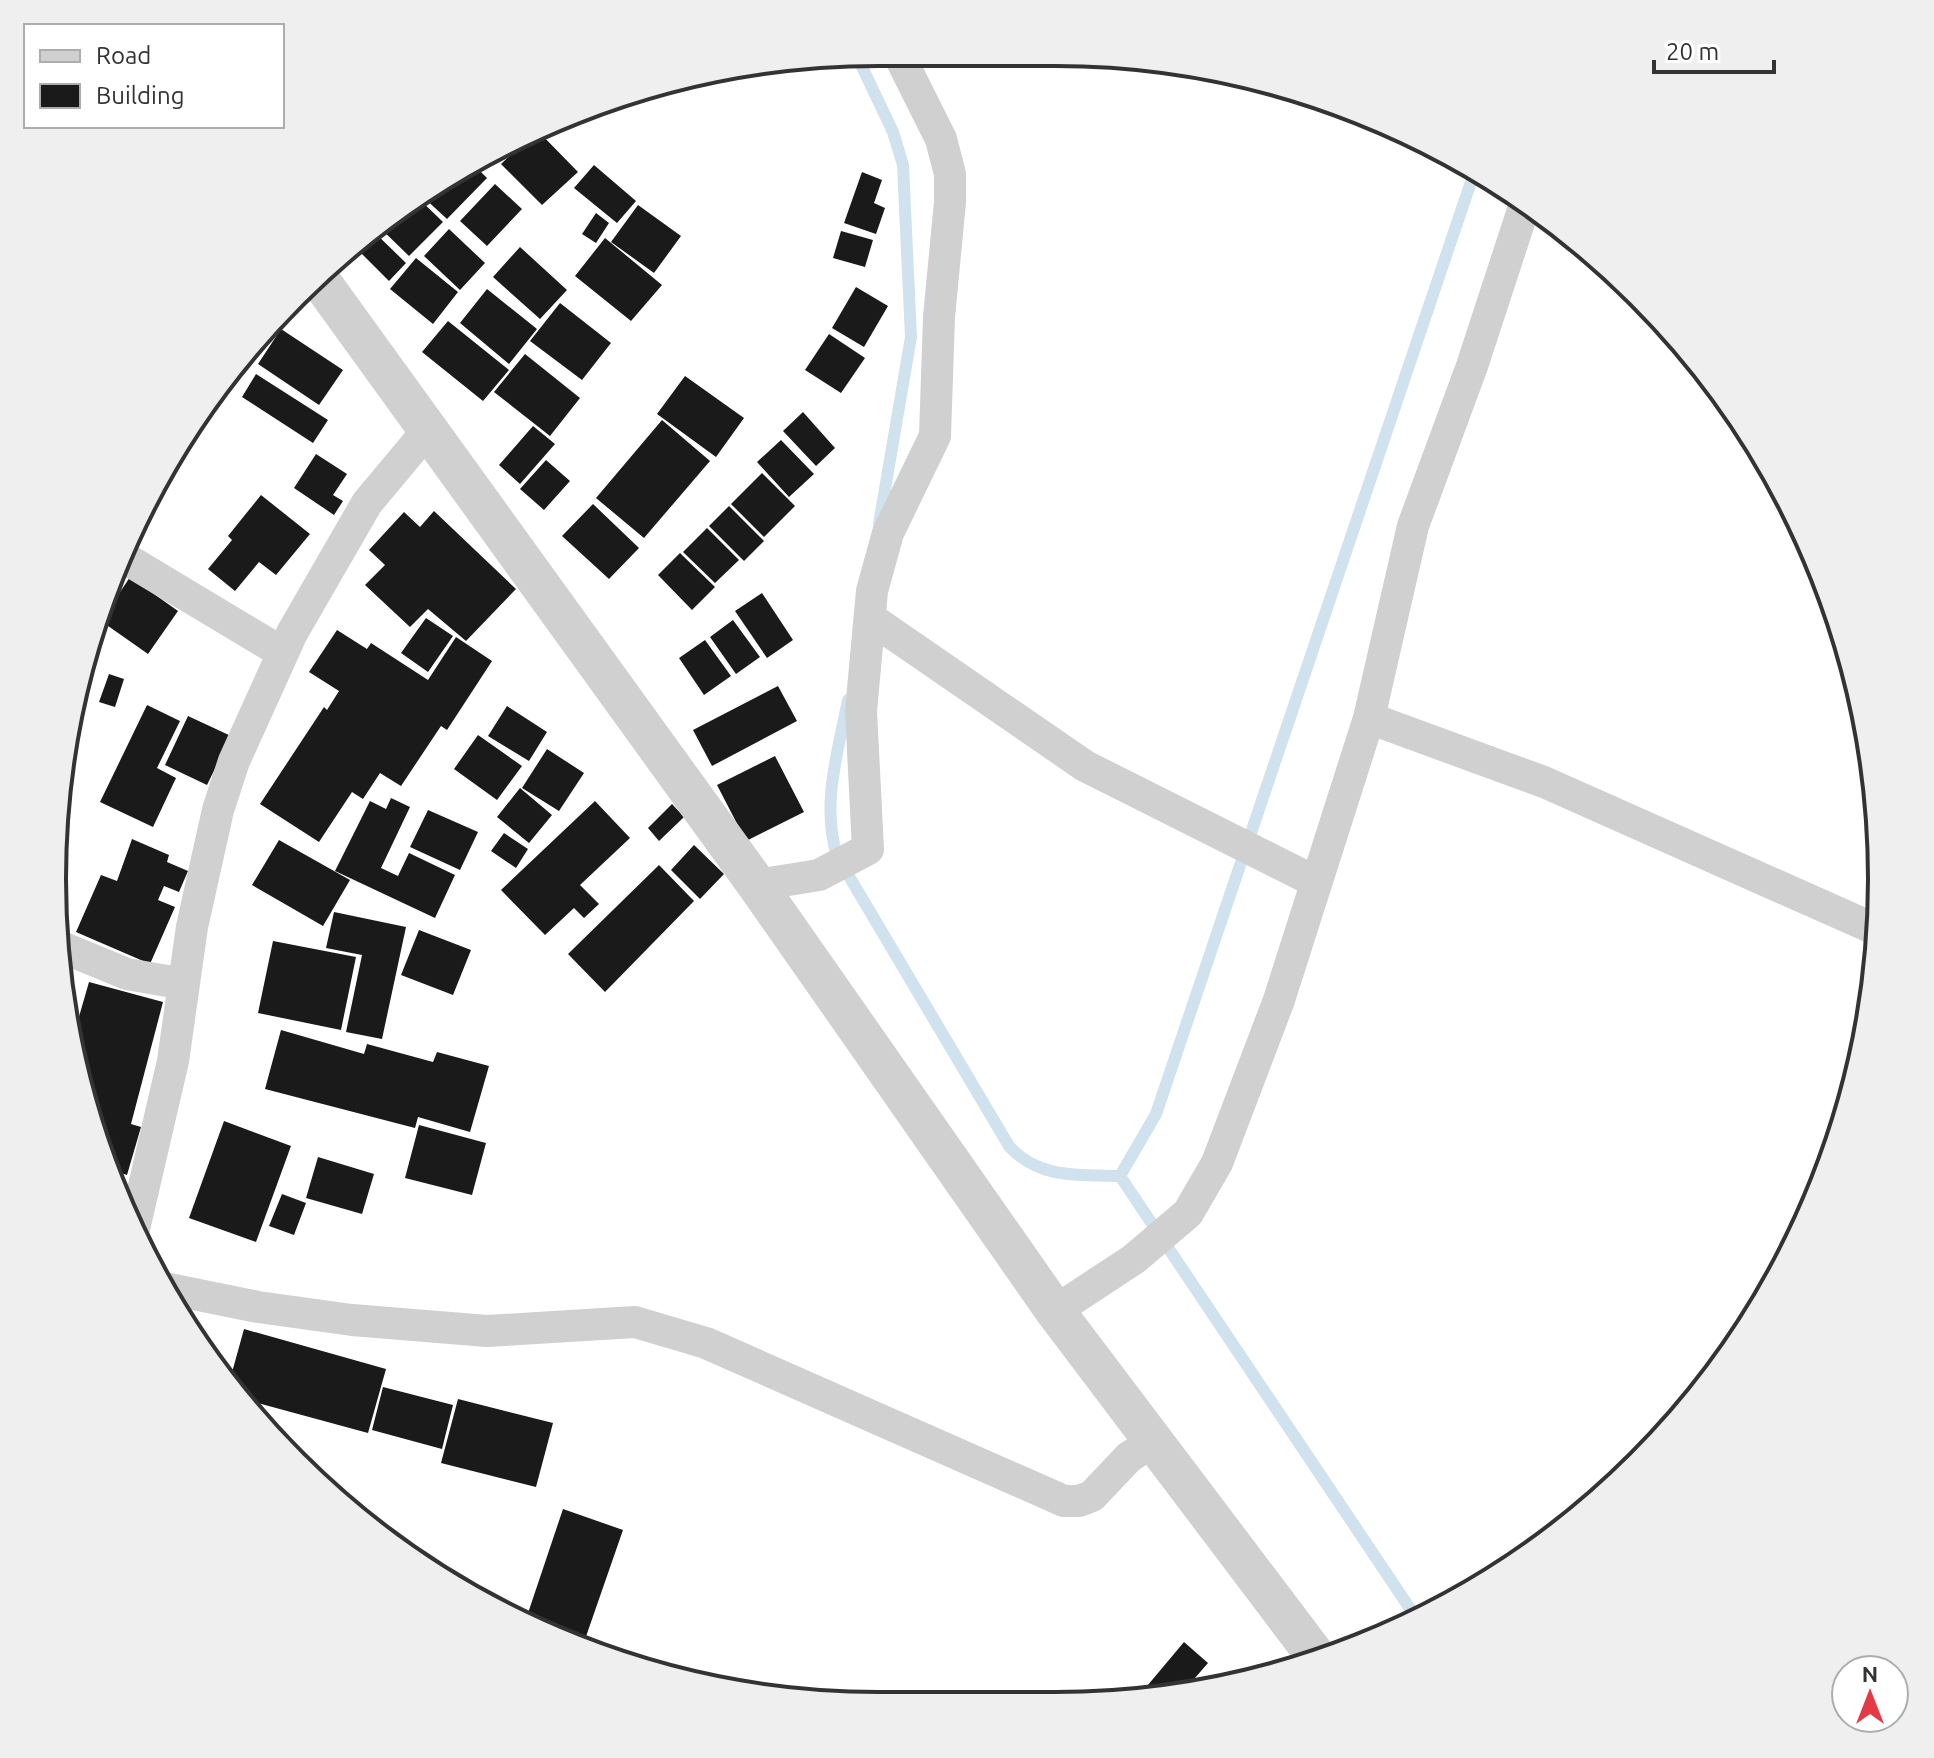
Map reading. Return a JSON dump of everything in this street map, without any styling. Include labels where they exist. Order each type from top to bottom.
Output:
[{"type":"street","points":[[757,885],[819,875],[868,849],[861,711],[872,591],[883,547],[935,436],[939,317],[949,231],[950,174],[941,139],[904,66]]},
{"type":"street","points":[[1055,1311],[1134,1259],[1188,1213],[1217,1163],[1279,1000],[1304,876],[1369,718],[1413,526],[1522,214]]},
{"type":"street","points":[[324,286],[757,885],[984,1204],[1055,1311],[1311,1650]]},
{"type":"street","points":[[138,1212],[173,1061],[192,927],[218,810],[234,761],[283,653],[367,503],[428,430]]},
{"type":"street","points":[[131,562],[283,653]]},
{"type":"street","points":[[870,618],[1085,766],[1304,876]]},
{"type":"street","points":[[1369,718],[1544,782],[1866,925]]},
{"type":"street","points":[[70,950],[127,974],[184,984]]},
{"type":"street","points":[[178,1291],[258,1307],[352,1320],[487,1331],[635,1322],[706,1343],[1064,1501],[1079,1501],[1092,1496],[1129,1457],[1154,1441]]},
{"type":"building","points":[[545,138],[578,172],[542,205],[501,164],[512,154]]},
{"type":"building","points":[[594,165],[636,201],[617,223],[574,188]]},
{"type":"building","points":[[480,171],[487,178],[447,219],[429,202]]},
{"type":"building","points":[[862,172],[882,180],[874,203],[885,208],[876,234],[844,223]]},
{"type":"building","points":[[495,184],[522,209],[487,246],[460,221]]},
{"type":"building","points":[[425,205],[443,222],[409,256],[385,233]]},
{"type":"building","points":[[638,205],[681,236],[654,273],[611,242]]},
{"type":"building","points":[[596,213],[609,223],[596,243],[582,234]]},
{"type":"building","points":[[449,229],[485,263],[460,290],[424,256]]},
{"type":"building","points":[[841,231],[873,240],[865,267],[833,258]]},
{"type":"building","points":[[380,238],[406,263],[389,281],[361,253]]},
{"type":"building","points":[[605,238],[662,285],[631,321],[575,276]]},
{"type":"building","points":[[520,247],[567,290],[540,319],[493,277]]},
{"type":"building","points":[[416,258],[458,292],[433,324],[390,289]]},
{"type":"building","points":[[856,287],[888,306],[864,347],[832,328]]},
{"type":"building","points":[[487,289],[537,329],[509,364],[460,323]]},
{"type":"building","points":[[560,303],[611,343],[582,380],[530,341]]},
{"type":"building","points":[[448,321],[509,370],[483,401],[422,352]]},
{"type":"building","points":[[281,329],[343,370],[319,405],[258,364]]},
{"type":"building","points":[[829,334],[865,358],[841,393],[805,370]]},
{"type":"building","points":[[525,354],[580,398],[550,436],[494,392]]},
{"type":"building","points":[[256,374],[328,420],[313,443],[242,397]]},
{"type":"building","points":[[685,376],[744,418],[716,457],[657,414]]},
{"type":"building","points":[[803,412],[835,448],[816,466],[783,431]]},
{"type":"building","points":[[662,420],[710,461],[644,538],[596,498]]},
{"type":"building","points":[[533,426],[555,444],[520,484],[499,465]]},
{"type":"building","points":[[781,440],[814,474],[789,497],[757,462]]},
{"type":"building","points":[[316,454],[347,474],[333,495],[343,501],[334,515],[294,488]]},
{"type":"building","points":[[546,460],[570,481],[544,510],[520,489]]},
{"type":"building","points":[[762,473],[795,506],[764,537],[731,504]]},
{"type":"building","points":[[261,495],[310,534],[276,575],[259,562],[235,591],[208,569],[232,540],[228,536]]},
{"type":"building","points":[[593,504],[639,548],[609,579],[562,536]]},
{"type":"building","points":[[729,506],[764,541],[744,561],[709,526]]},
{"type":"building","points":[[434,511],[516,589],[466,641],[428,609],[410,627],[365,585],[385,565],[369,550],[404,512],[420,527]]},
{"type":"building","points":[[707,528],[739,560],[715,583],[683,552]]},
{"type":"building","points":[[680,553],[715,587],[692,610],[658,575]]},
{"type":"building","points":[[130,577],[178,611],[148,654],[107,625],[117,596]]},
{"type":"building","points":[[762,593],[793,640],[767,658],[735,611]]},
{"type":"building","points":[[426,618],[453,636],[428,672],[401,653]]},
{"type":"building","points":[[733,620],[760,657],[736,674],[710,637]]},
{"type":"building","points":[[337,630],[367,649],[371,643],[428,680],[456,637],[492,661],[447,730],[441,726],[401,786],[380,773],[363,799],[352,792],[319,842],[260,804],[324,707],[327,710],[339,691],[309,672]]},
{"type":"building","points":[[705,640],[731,676],[704,695],[679,658]]},
{"type":"building","points":[[109,674],[124,679],[115,707],[99,702]]},
{"type":"building","points":[[778,686],[797,721],[712,766],[693,730]]},
{"type":"building","points":[[147,705],[180,721],[157,768],[176,778],[153,827],[100,802]]},
{"type":"building","points":[[507,706],[547,732],[529,761],[488,736]]},
{"type":"building","points":[[188,716],[231,736],[207,785],[165,765]]},
{"type":"building","points":[[478,735],[522,766],[497,800],[454,769]]},
{"type":"building","points":[[547,749],[584,773],[559,811],[522,788]]},
{"type":"building","points":[[775,756],[804,812],[746,841],[717,785]]},
{"type":"building","points":[[520,788],[552,815],[529,843],[497,817]]},
{"type":"building","points":[[391,798],[410,807],[381,868],[398,876],[409,853],[455,875],[435,918],[335,871],[370,801],[386,809]]},
{"type":"building","points":[[595,801],[630,838],[580,885],[599,904],[584,918],[574,908],[545,935],[501,890]]},
{"type":"building","points":[[672,804],[684,817],[659,841],[648,828]]},
{"type":"building","points":[[428,810],[478,832],[460,870],[410,847]]},
{"type":"building","points":[[504,833],[528,849],[516,868],[491,851]]},
{"type":"building","points":[[132,839],[169,855],[167,862],[188,871],[179,892],[164,886],[158,900],[175,907],[150,964],[76,932],[101,875],[117,881]]},
{"type":"building","points":[[279,840],[350,880],[323,926],[252,885]]},
{"type":"building","points":[[694,845],[724,874],[700,899],[671,870]]},
{"type":"building","points":[[659,865],[694,901],[605,992],[568,954]]},
{"type":"building","points":[[334,912],[406,927],[382,1039],[346,1032],[362,955],[326,948]]},
{"type":"building","points":[[419,930],[471,950],[453,995],[401,975]]},
{"type":"building","points":[[273,941],[356,957],[341,1030],[258,1013]]},
{"type":"building","points":[[89,982],[163,1002],[131,1124],[141,1127],[127,1175],[122,1173],[109,1140],[79,1018]]},
{"type":"building","points":[[281,1030],[364,1054],[367,1044],[433,1062],[437,1052],[489,1066],[470,1132],[418,1117],[415,1128],[265,1089]]},
{"type":"building","points":[[224,1121],[291,1146],[256,1242],[189,1218]]},
{"type":"building","points":[[419,1125],[486,1143],[472,1195],[405,1178]]},
{"type":"building","points":[[318,1157],[374,1174],[362,1214],[306,1198]]},
{"type":"building","points":[[282,1194],[306,1203],[294,1235],[269,1226]]},
{"type":"building","points":[[244,1329],[386,1369],[368,1433],[258,1403],[232,1372]]},
{"type":"building","points":[[383,1387],[453,1405],[442,1449],[372,1430]]},
{"type":"building","points":[[458,1399],[553,1423],[536,1487],[441,1463]]},
{"type":"building","points":[[563,1509],[623,1530],[586,1637],[528,1612]]},
{"type":"building","points":[[1184,1642],[1208,1663],[1194,1679],[1147,1686]]},
{"type":"waterway","points":[[862,67],[893,132],[903,165],[911,337],[879,524]]},
{"type":"waterway","points":[[1120,1176],[1156,1114],[1471,181]]},
{"type":"waterway","points":[[848,700],[831,798],[832,836],[837,856],[1009,1146],[1020,1157],[1046,1170],[1075,1175],[1120,1176]]},
{"type":"waterway","points":[[1120,1176],[1411,1610]]}]
